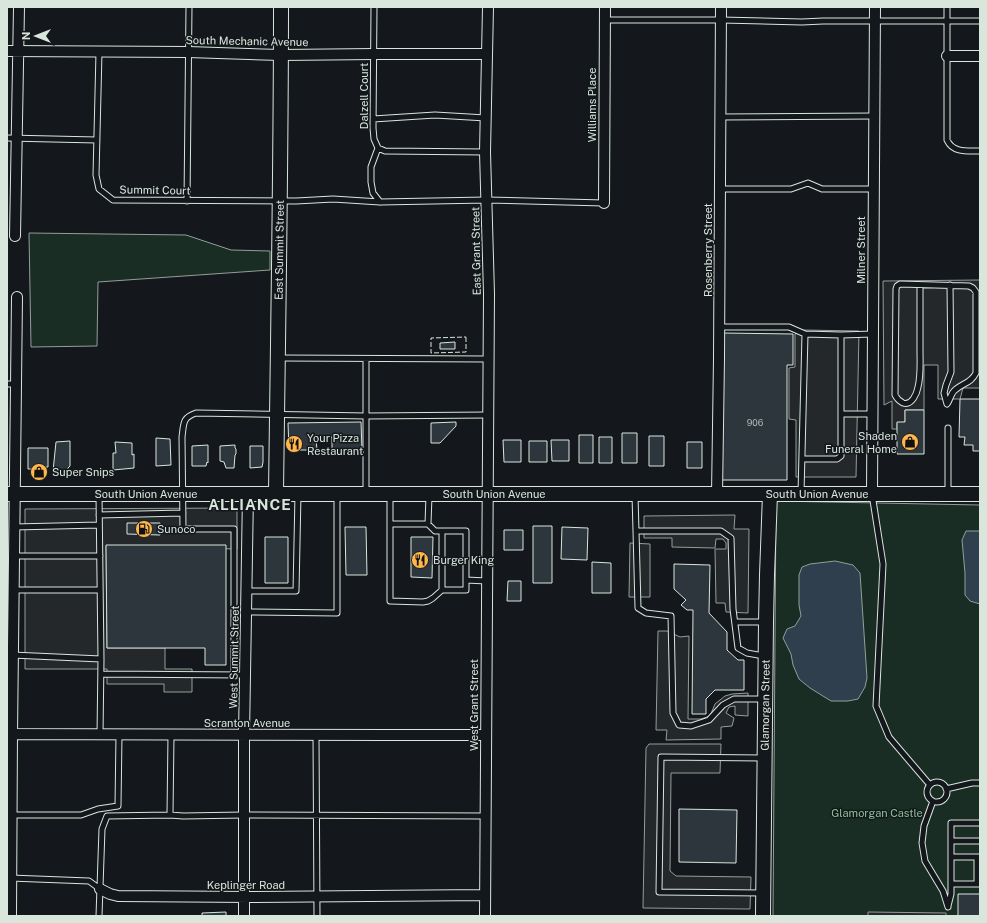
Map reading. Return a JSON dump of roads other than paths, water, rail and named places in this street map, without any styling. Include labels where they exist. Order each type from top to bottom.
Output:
[{"type":"main road","name":"East Summit Street","points":[[276,494],[281,7]]},
{"type":"main road","name":"South Union Avenue","points":[[11,494],[980,494]]},
{"type":"main road","name":"Glamorgan Street","points":[[763,916],[766,575],[770,494]]},
{"type":"street","points":[[15,236],[12,138],[18,51],[19,7]]},
{"type":"street","name":"East Grant Street","points":[[488,7],[485,152],[489,294],[488,494]]},
{"type":"street","name":"Williams Place","points":[[604,203],[605,7]]},
{"type":"street","name":"Rosenberry Street","points":[[717,494],[721,7]]},
{"type":"street","name":"Milner Street","points":[[872,493],[874,7]]},
{"type":"street","name":"South Mechanic Avenue","points":[[7,51],[188,52],[281,55],[486,54]]},
{"type":"street","points":[[947,56],[980,56]]},
{"type":"street","points":[[10,916],[9,878],[11,815],[9,734],[12,655],[11,591],[14,556],[14,527],[11,494],[13,441],[11,384],[17,297]]},
{"type":"street","name":"West Summit Street","points":[[244,916],[244,735],[248,493]]},
{"type":"street","name":"West Grant Street","points":[[485,916],[488,494]]},
{"type":"street","name":"Scranton Avenue","points":[[9,734],[486,734]]},
{"type":"street","name":"Keplinger Road","points":[[100,889],[118,896],[244,897],[485,895]]},
{"type":"lane","points":[[187,201],[189,7]]},
{"type":"lane","name":"Dalzell Court","points":[[374,7],[374,139],[378,148]]},
{"type":"lane","points":[[947,7],[947,140],[955,149],[980,151]]},
{"type":"lane","points":[[605,20],[980,22]]},
{"type":"lane","name":"Summit Court","points":[[99,52],[96,175],[99,189],[112,200],[296,201],[333,199],[380,202],[486,200],[604,203]]},
{"type":"lane","points":[[374,119],[435,115],[486,118]]},
{"type":"lane","points":[[720,117],[874,116]]},
{"type":"lane","points":[[12,138],[97,140]]},
{"type":"lane","points":[[380,202],[373,193],[371,182],[371,168],[378,148],[385,151],[485,152]]},
{"type":"lane","points":[[720,189],[791,189],[808,183],[822,189],[873,189]]},
{"type":"lane","points":[[920,285],[919,386],[914,397],[907,404],[902,402],[895,395],[897,286],[900,284],[969,286],[976,292],[976,373],[973,378],[954,391],[948,404]]},
{"type":"lane","points":[[948,412],[948,404],[944,393],[951,372],[950,286]]},
{"type":"lane","points":[[719,327],[789,327],[805,334],[873,334]]},
{"type":"lane","points":[[801,494],[805,334]]},
{"type":"lane","points":[[802,459],[837,459],[841,456],[841,335]]},
{"type":"lane","points":[[278,358],[488,360]]},
{"type":"lane","points":[[366,359],[366,493]]},
{"type":"lane","points":[[234,675],[234,528],[183,529],[182,437],[184,423],[187,416],[196,413],[366,416],[488,415]]},
{"type":"lane","points":[[841,414],[873,414]]},
{"type":"lane","points":[[948,428],[948,494]]},
{"type":"lane","points":[[246,612],[337,613],[337,493]]},
{"type":"lane","points":[[390,493],[390,524],[390,601],[423,602],[433,598],[442,590],[466,590],[466,531],[435,531],[428,524],[390,524]]},
{"type":"lane","points":[[428,524],[429,493]]},
{"type":"lane","points":[[872,493],[883,564],[876,706],[889,737],[930,785]]},
{"type":"lane","points":[[99,494],[101,659],[100,734]]},
{"type":"lane","points":[[246,591],[296,591],[298,494]]},
{"type":"lane","points":[[635,494],[638,608],[646,612],[671,616],[673,713],[679,724],[691,726],[709,720],[723,705],[734,699],[765,699]]},
{"type":"lane","points":[[99,515],[183,513]]},
{"type":"lane","points":[[14,527],[99,526]]},
{"type":"lane","points":[[442,531],[442,590]]},
{"type":"lane","points":[[636,531],[721,531],[731,538],[733,609],[738,648],[747,653],[765,656]]},
{"type":"lane","points":[[234,542],[247,542]]},
{"type":"lane","points":[[14,556],[100,556]]},
{"type":"lane","points":[[466,580],[487,581]]},
{"type":"lane","points":[[11,591],[100,590]]},
{"type":"lane","points":[[735,622],[766,622]]},
{"type":"lane","points":[[12,655],[101,659]]},
{"type":"lane","points":[[101,674],[245,675]]},
{"type":"lane","points":[[11,815],[81,815],[98,809],[118,806],[120,734]]},
{"type":"lane","points":[[170,815],[172,735]]},
{"type":"lane","points":[[316,735],[317,916]]},
{"type":"lane","points":[[763,893],[658,892],[661,757],[764,758]]},
{"type":"lane","points":[[936,782],[944,786],[946,789],[944,798],[939,801],[933,801],[928,797],[928,788],[936,782]]},
{"type":"lane","points":[[946,789],[972,783],[980,783]]},
{"type":"lane","points":[[933,801],[924,826],[922,843],[925,860],[943,891],[948,907],[951,894],[952,823],[980,823]]},
{"type":"lane","points":[[99,916],[102,829],[107,816],[485,816]]},
{"type":"lane","points":[[951,841],[980,841]]},
{"type":"lane","points":[[951,857],[979,857],[979,884],[951,884]]},
{"type":"lane","name":"Keplinger Road","points":[[9,878],[90,881],[100,889]]},
{"type":"water","points":[[966,531],[980,531],[980,604],[970,601],[965,595],[962,540]]},
{"type":"water","points":[[835,561],[853,565],[860,573],[867,678],[865,687],[858,699],[848,701],[831,701],[799,679],[793,665],[791,654],[783,638],[787,629],[795,626],[801,616],[799,605],[799,575],[802,567],[810,564]]},
{"type":"place","name":"Shaden Funeral Home","points":[[910,442]]},
{"type":"place","name":"Your Pizza Restaurant","points":[[294,444]]},
{"type":"place","name":"Super Snips","points":[[39,472]]},
{"type":"place","name":"Sunoco","points":[[144,529]]},
{"type":"place","name":"Burger King","points":[[420,560]]},
{"type":"district","name":"ALLIANCE","points":[[250,505]]},
{"type":"park label","name":"Glamorgan Castle","points":[[877,813]]}]
